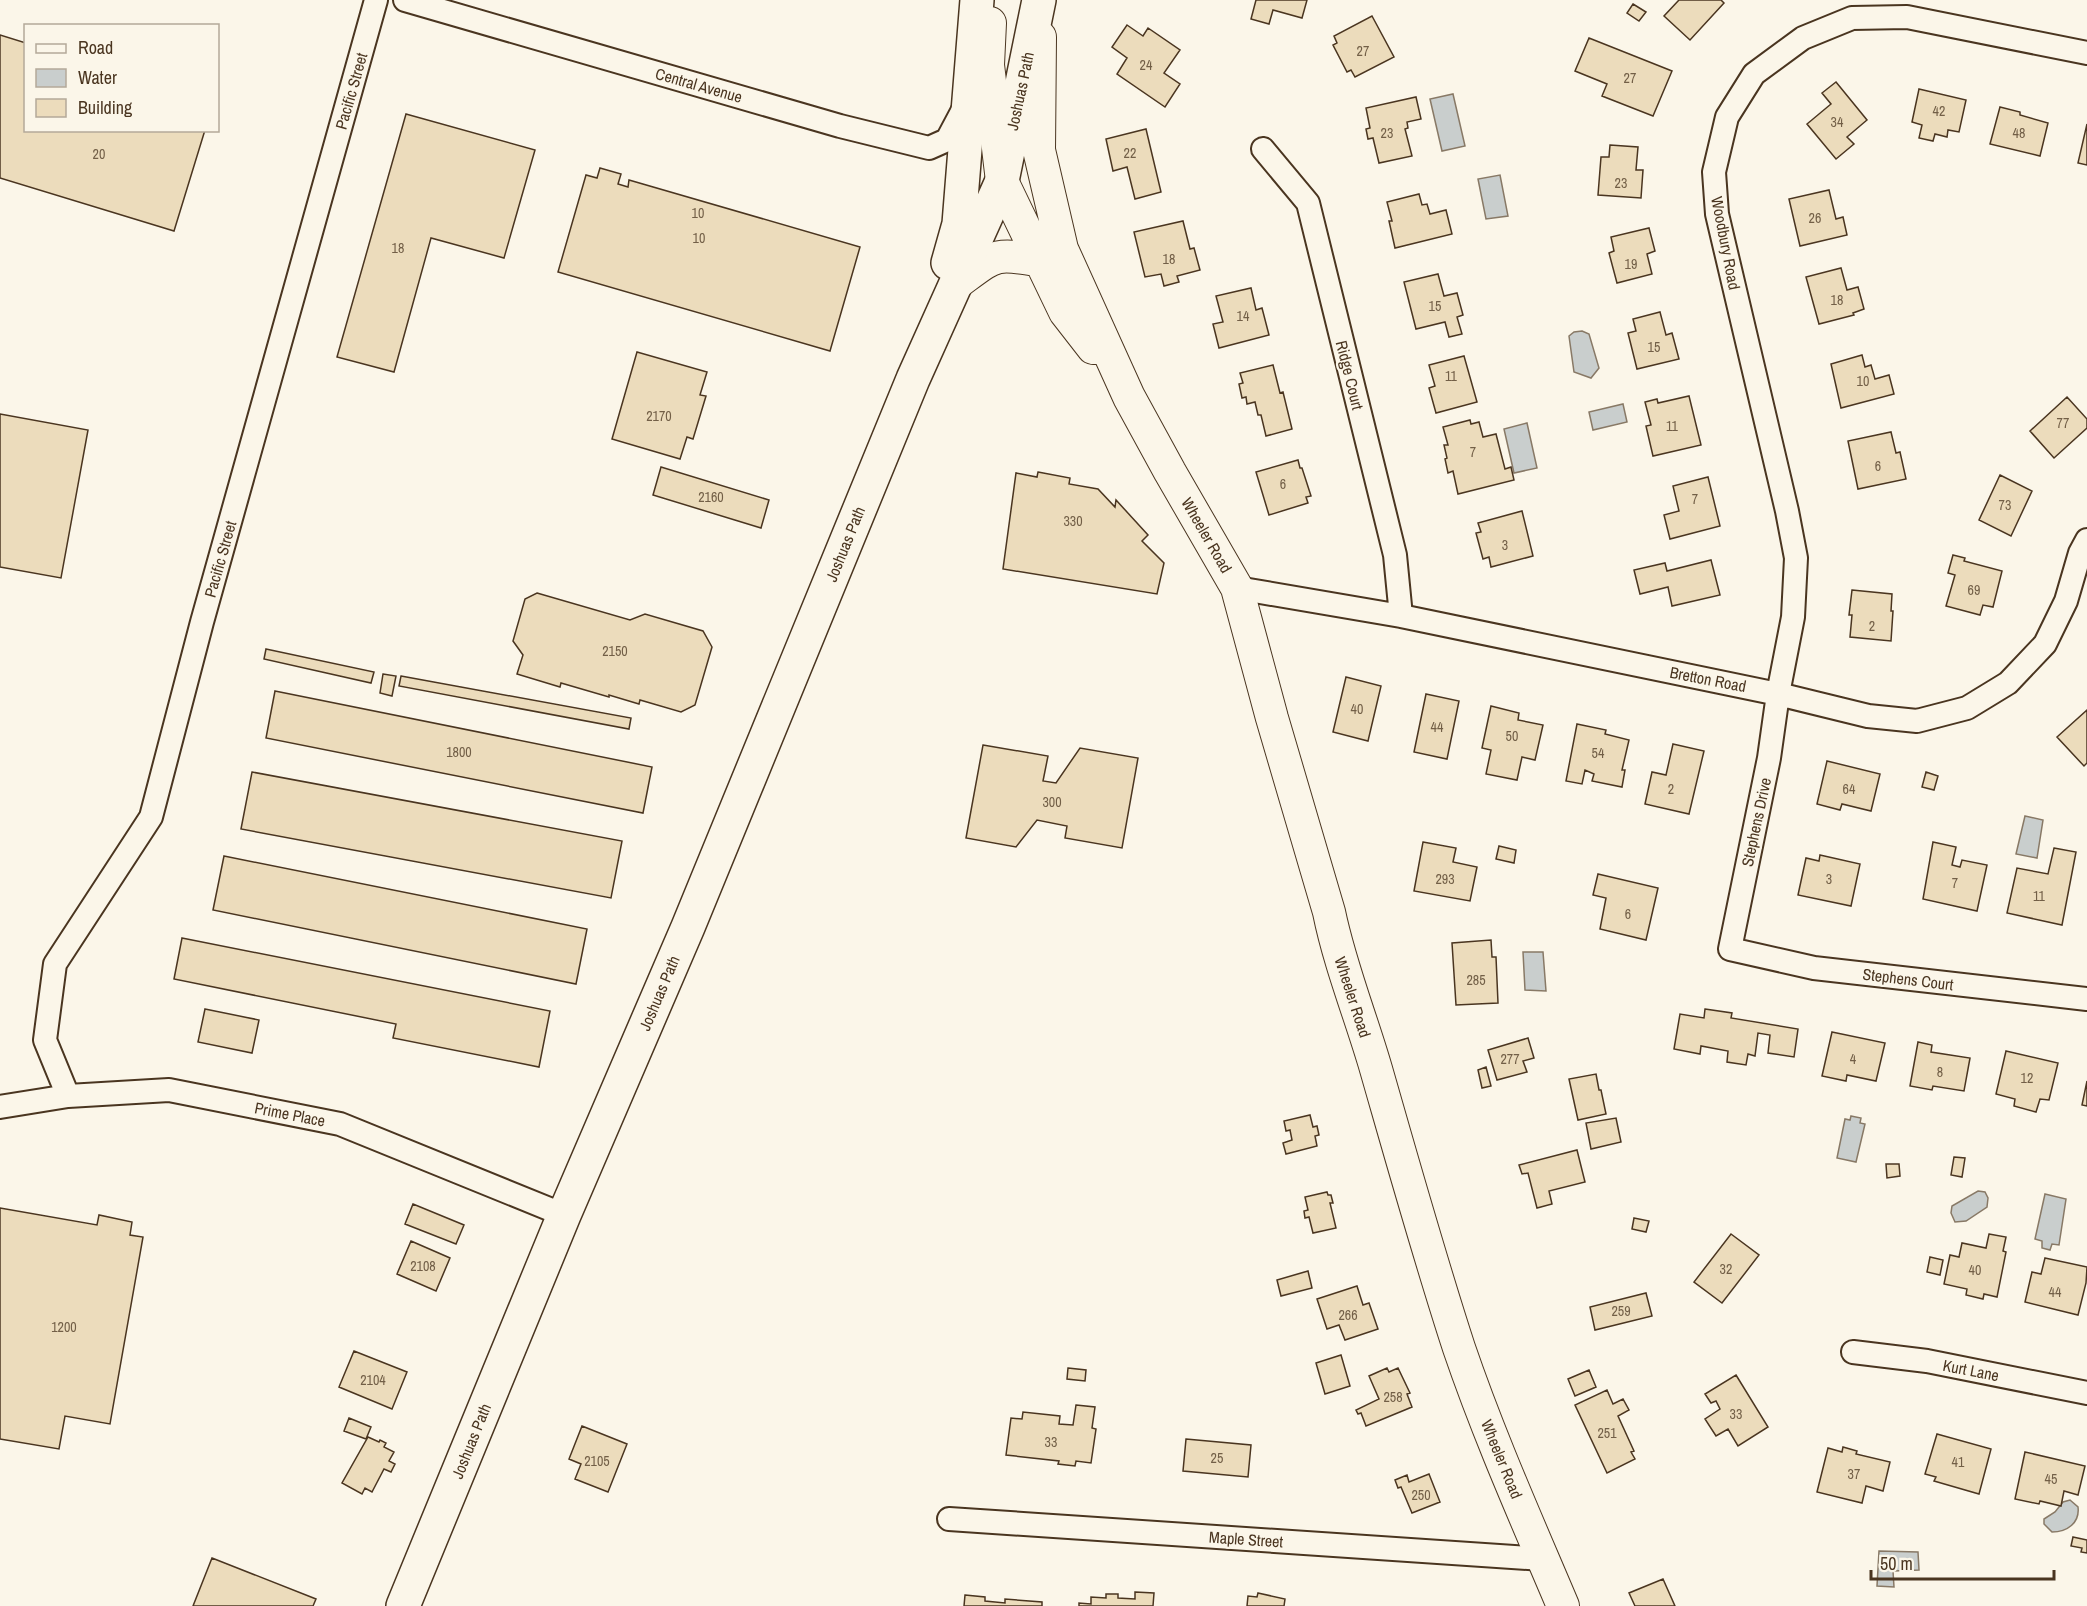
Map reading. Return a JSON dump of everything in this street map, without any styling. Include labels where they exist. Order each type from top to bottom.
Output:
[{"type":"main road","name":"Joshuas Path","points":[[913,379],[959,224],[977,0]]},
{"type":"main road","name":"Wheeler Road","points":[[991,0],[988,65],[1002,181],[1065,312],[1129,397]]},
{"type":"main road","name":"Joshuas Path","points":[[404,1606],[564,1215],[688,927],[913,379],[1002,181],[1040,0]]},
{"type":"main road","name":"Wheeler Road","points":[[1040,0],[1039,150],[1062,249],[1129,397],[1238,588],[1272,718],[1329,912],[1336,945],[1460,1350],[1497,1447],[1563,1606]]},
{"type":"main road","points":[[957,283],[987,260],[997,256],[1009,255],[1041,261]]},
{"type":"street","name":"Pacific Street","points":[[68,1096],[45,1040],[55,964],[151,817],[202,622],[376,0]]},
{"type":"street","name":"Central Avenue","points":[[405,0],[840,126],[929,148],[947,140],[970,97]]},
{"type":"street","name":"Woodbury Road","points":[[1778,694],[1793,617],[1796,558],[1717,214],[1714,172],[1727,117],[1754,74],[1803,38],[1852,18],[1907,17],[2087,53]]},
{"type":"street","name":"Ridge Court","points":[[1263,149],[1308,203],[1395,555],[1401,616]]},
{"type":"street","name":"Bretton Road","points":[[1238,588],[1401,616],[1778,694],[1868,716],[1917,721],[1967,708],[2008,683],[2045,644],[2066,601],[2080,553],[2087,540]]},
{"type":"street","name":"Stephens Drive","points":[[1730,949],[1769,758],[1778,694]]},
{"type":"street","name":"Stephens Court","points":[[1730,949],[1814,968],[2087,999]]},
{"type":"street","name":"Prime Place","points":[[0,1107],[68,1096],[169,1090],[340,1124],[564,1215]]},
{"type":"street","name":"Kurt Lane","points":[[1853,1352],[1927,1361],[2087,1393]]},
{"type":"street","name":"Maple Street","points":[[949,1520],[1543,1559]]},
{"type":"water","points":[[1453,94],[1465,146],[1442,151],[1430,99]]},
{"type":"water","points":[[1500,175],[1508,216],[1486,219],[1478,179]]},
{"type":"water","points":[[1582,331],[1589,334],[1599,368],[1591,378],[1574,372],[1569,336],[1574,332]]},
{"type":"water","points":[[1623,404],[1627,422],[1593,430],[1589,412]]},
{"type":"water","points":[[1527,423],[1537,468],[1514,473],[1504,429]]},
{"type":"water","points":[[2025,816],[2043,820],[2037,858],[2016,854]]},
{"type":"water","points":[[1523,952],[1543,952],[1546,991],[1525,990]]},
{"type":"water","points":[[1851,1116],[1861,1118],[1860,1123],[1865,1124],[1856,1162],[1837,1158],[1845,1119],[1850,1120]]},
{"type":"water","points":[[1978,1191],[1985,1192],[1988,1198],[1987,1207],[1966,1221],[1955,1222],[1951,1213],[1952,1206]]},
{"type":"water","points":[[2045,1194],[2066,1199],[2059,1245],[2052,1244],[2050,1250],[2042,1248],[2042,1241],[2035,1239]]},
{"type":"water","points":[[2070,1500],[2078,1507],[2075,1522],[2063,1530],[2052,1532],[2044,1524],[2044,1519],[2055,1512],[2063,1502]]},
{"type":"water","points":[[1879,1551],[1918,1552],[1919,1570],[1893,1571],[1894,1587],[1877,1586]]},
{"type":"building","points":[[1256,0],[1307,0],[1302,18],[1273,10],[1269,24],[1251,19]]},
{"type":"building","points":[[1679,0],[1721,0],[1724,3],[1690,40],[1664,16]]},
{"type":"building","points":[[1633,4],[1646,12],[1639,21],[1627,13]]},
{"type":"building","points":[[1372,16],[1394,57],[1355,77],[1351,70],[1347,72],[1333,45],[1337,43],[1334,36]]},
{"type":"building","points":[[1127,25],[1143,36],[1148,28],[1180,50],[1164,73],[1180,84],[1165,107],[1117,74],[1127,58],[1112,47]]},
{"type":"building","points":[[0,35],[24,42],[24,132],[204,132],[174,231],[0,178]]},
{"type":"building","points":[[1589,38],[1672,71],[1653,116],[1602,96],[1607,84],[1575,71]]},
{"type":"building","points":[[1836,82],[1867,120],[1847,137],[1854,144],[1836,159],[1807,124],[1831,104],[1822,93]]},
{"type":"building","points":[[1919,89],[1966,100],[1959,132],[1948,130],[1947,137],[1935,134],[1933,141],[1919,138],[1922,125],[1912,122]]},
{"type":"building","points":[[1416,97],[1421,119],[1407,122],[1408,128],[1405,129],[1412,156],[1379,163],[1373,138],[1368,139],[1366,129],[1370,128],[1366,108]]},
{"type":"building","points":[[2000,107],[2048,123],[2040,156],[1990,144]]},
{"type":"building","points":[[406,114],[535,150],[504,258],[431,238],[394,372],[337,357]]},
{"type":"building","points":[[2087,124],[2087,165],[2078,163]]},
{"type":"building","points":[[1146,129],[1161,192],[1135,199],[1127,167],[1113,171],[1106,139]]},
{"type":"building","points":[[1610,145],[1638,147],[1636,170],[1643,170],[1641,198],[1598,195],[1601,157],[1609,157]]},
{"type":"building","points":[[600,168],[621,174],[618,184],[628,187],[629,180],[860,247],[830,351],[558,272],[586,175],[597,178]]},
{"type":"building","points":[[1829,190],[1836,219],[1843,217],[1847,235],[1800,246],[1789,199]]},
{"type":"building","points":[[1419,194],[1422,205],[1427,204],[1430,214],[1446,210],[1452,234],[1395,248],[1387,202]]},
{"type":"building","points":[[1183,221],[1190,249],[1194,248],[1200,270],[1177,276],[1179,282],[1164,286],[1161,274],[1145,277],[1134,232]]},
{"type":"building","points":[[1649,228],[1655,251],[1647,254],[1652,274],[1617,283],[1609,253],[1614,251],[1611,237]]},
{"type":"building","points":[[1841,268],[1847,290],[1858,287],[1864,309],[1853,313],[1854,315],[1819,324],[1806,277]]},
{"type":"building","points":[[1438,274],[1444,296],[1457,293],[1463,315],[1457,317],[1462,334],[1449,337],[1445,322],[1416,329],[1404,282]]},
{"type":"building","points":[[1251,288],[1256,310],[1262,308],[1269,335],[1219,348],[1213,324],[1223,322],[1216,296]]},
{"type":"building","points":[[1660,312],[1666,335],[1672,333],[1679,359],[1637,369],[1628,333],[1636,331],[1633,319]]},
{"type":"building","points":[[637,352],[707,372],[700,395],[706,396],[693,439],[687,437],[680,459],[612,439]]},
{"type":"building","points":[[1862,355],[1865,367],[1871,365],[1875,379],[1889,375],[1894,394],[1841,408],[1831,364]]},
{"type":"building","points":[[1464,356],[1477,402],[1436,413],[1429,388],[1435,386],[1429,365]]},
{"type":"building","points":[[1273,365],[1280,393],[1283,392],[1292,429],[1266,436],[1255,402],[1247,404],[1246,397],[1242,398],[1239,384],[1243,383],[1240,373]]},
{"type":"building","points":[[1689,396],[1701,445],[1653,456],[1646,426],[1651,425],[1645,402],[1657,399],[1658,403]]},
{"type":"building","points":[[2067,397],[2087,419],[2087,428],[2054,458],[2030,431]]},
{"type":"building","points":[[0,414],[88,430],[61,578],[0,567]]},
{"type":"building","points":[[1470,420],[1471,424],[1479,422],[1483,437],[1496,434],[1505,469],[1511,467],[1514,480],[1458,494],[1453,471],[1448,473],[1444,445],[1448,445],[1443,427]]},
{"type":"building","points":[[1891,432],[1896,453],[1900,452],[1906,479],[1858,489],[1848,441]]},
{"type":"building","points":[[1298,460],[1311,496],[1306,497],[1308,503],[1269,515],[1256,472]]},
{"type":"building","points":[[661,467],[769,500],[761,528],[653,495]]},
{"type":"building","points":[[1038,472],[1070,478],[1069,484],[1098,489],[1115,507],[1116,500],[1148,535],[1142,541],[1164,563],[1157,594],[1003,569],[1016,473],[1037,477]]},
{"type":"building","points":[[2000,475],[2032,491],[2011,536],[1979,520]]},
{"type":"building","points":[[1708,477],[1720,526],[1670,539],[1664,515],[1679,511],[1673,486]]},
{"type":"building","points":[[1522,511],[1533,556],[1491,567],[1489,557],[1483,559],[1476,533],[1481,532],[1478,523]]},
{"type":"building","points":[[1953,555],[1965,558],[1964,561],[2002,571],[1993,607],[1983,605],[1980,615],[1946,606],[1955,575],[1948,573]]},
{"type":"building","points":[[1711,560],[1720,595],[1672,606],[1668,587],[1640,594],[1634,570],[1665,563],[1667,571]]},
{"type":"building","points":[[1852,590],[1892,594],[1891,641],[1850,637],[1852,615],[1849,615]]},
{"type":"building","points":[[537,593],[630,620],[645,614],[703,631],[712,647],[695,705],[681,712],[640,700],[639,704],[609,695],[609,697],[561,683],[560,687],[517,674],[523,655],[513,641],[525,599]]},
{"type":"building","points":[[266,649],[374,672],[371,683],[264,659]]},
{"type":"building","points":[[383,674],[396,676],[392,696],[380,693]]},
{"type":"building","points":[[401,676],[631,718],[629,729],[399,686]]},
{"type":"building","points":[[1346,677],[1381,686],[1368,741],[1333,732]]},
{"type":"building","points":[[275,691],[652,767],[643,813],[266,738]]},
{"type":"building","points":[[1426,694],[1459,701],[1447,759],[1414,752]]},
{"type":"building","points":[[1491,706],[1519,713],[1518,720],[1543,725],[1535,760],[1522,757],[1517,780],[1486,774],[1491,750],[1482,748]]},
{"type":"building","points":[[2087,710],[2087,763],[2084,766],[2057,737]]},
{"type":"building","points":[[1577,724],[1606,730],[1605,734],[1629,740],[1622,770],[1625,770],[1622,787],[1592,781],[1594,774],[1585,770],[1582,784],[1566,781]]},
{"type":"building","points":[[1673,744],[1704,751],[1689,814],[1645,804],[1652,772],[1666,775]]},
{"type":"building","points":[[983,745],[1048,756],[1043,781],[1056,783],[1080,748],[1138,758],[1122,848],[1065,838],[1067,826],[1037,820],[1016,847],[966,838]]},
{"type":"building","points":[[1827,761],[1880,774],[1871,811],[1842,804],[1840,810],[1817,804]]},
{"type":"building","points":[[252,772],[622,841],[611,898],[241,829]]},
{"type":"building","points":[[1926,772],[1938,776],[1934,790],[1922,787]]},
{"type":"building","points":[[1423,842],[1456,848],[1453,862],[1477,867],[1470,901],[1414,891]]},
{"type":"building","points":[[1933,842],[1956,847],[1952,865],[1960,867],[1962,860],[1987,865],[1977,911],[1923,899]]},
{"type":"building","points":[[1499,846],[1516,850],[1514,863],[1496,859]]},
{"type":"building","points":[[2054,848],[2076,852],[2062,925],[2007,913],[2017,868],[2048,874]]},
{"type":"building","points":[[1820,855],[1860,864],[1851,906],[1798,895],[1806,858],[1819,861]]},
{"type":"building","points":[[224,856],[587,929],[576,984],[213,910]]},
{"type":"building","points":[[1598,874],[1658,888],[1646,940],[1600,929],[1606,898],[1593,895]]},
{"type":"building","points":[[182,938],[550,1011],[539,1067],[393,1038],[396,1024],[174,979]]},
{"type":"building","points":[[1491,940],[1492,957],[1496,957],[1498,1003],[1456,1005],[1452,943]]},
{"type":"building","points":[[205,1009],[259,1020],[252,1053],[198,1042]]},
{"type":"building","points":[[1705,1009],[1732,1013],[1731,1018],[1798,1029],[1794,1057],[1768,1053],[1770,1035],[1758,1033],[1755,1056],[1748,1054],[1746,1065],[1727,1062],[1728,1051],[1701,1046],[1700,1054],[1674,1049],[1680,1014],[1704,1018]]},
{"type":"building","points":[[1832,1032],[1885,1043],[1876,1081],[1847,1075],[1846,1081],[1822,1076]]},
{"type":"building","points":[[1528,1038],[1534,1058],[1523,1061],[1527,1072],[1497,1080],[1488,1050]]},
{"type":"building","points":[[1918,1042],[1932,1045],[1931,1052],[1970,1058],[1964,1091],[1933,1086],[1932,1090],[1910,1086]]},
{"type":"building","points":[[2006,1051],[2058,1063],[2049,1100],[2040,1099],[2036,1112],[2014,1106],[2015,1099],[1996,1094]]},
{"type":"building","points":[[1486,1067],[1491,1086],[1482,1088],[1478,1070]]},
{"type":"building","points":[[1596,1074],[1606,1114],[1578,1120],[1569,1079]]},
{"type":"building","points":[[2087,1081],[2087,1106],[2082,1105]]},
{"type":"building","points":[[1310,1115],[1313,1127],[1317,1126],[1319,1135],[1315,1136],[1317,1146],[1286,1154],[1283,1143],[1292,1140],[1290,1130],[1286,1131],[1284,1121]]},
{"type":"building","points":[[1616,1118],[1621,1142],[1591,1149],[1586,1123]]},
{"type":"building","points":[[1577,1150],[1585,1182],[1549,1191],[1552,1204],[1537,1208],[1528,1173],[1522,1174],[1519,1165]]},
{"type":"building","points":[[1954,1157],[1965,1158],[1962,1177],[1951,1175]]},
{"type":"building","points":[[1886,1164],[1899,1164],[1900,1176],[1887,1178]]},
{"type":"building","points":[[1327,1192],[1331,1195],[1333,1203],[1330,1203],[1336,1228],[1313,1233],[1309,1217],[1305,1218],[1304,1211],[1308,1210],[1305,1197]]},
{"type":"building","points":[[413,1204],[464,1225],[456,1244],[405,1224]]},
{"type":"building","points":[[0,1208],[97,1225],[99,1215],[132,1222],[130,1235],[143,1237],[110,1424],[65,1416],[59,1449],[0,1439]]},
{"type":"building","points":[[1634,1218],[1649,1221],[1646,1232],[1632,1229]]},
{"type":"building","points":[[1731,1234],[1759,1255],[1722,1303],[1694,1282]]},
{"type":"building","points":[[1989,1234],[2006,1237],[2003,1251],[2006,1252],[1997,1297],[1984,1294],[1983,1299],[1966,1295],[1967,1289],[1944,1284],[1950,1255],[1959,1257],[1962,1243],[1986,1248]]},
{"type":"building","points":[[411,1241],[450,1258],[436,1291],[397,1274]]},
{"type":"building","points":[[1930,1257],[1943,1260],[1940,1275],[1927,1272]]},
{"type":"building","points":[[2045,1258],[2087,1267],[2086,1283],[2078,1315],[2025,1302],[2032,1272],[2041,1274]]},
{"type":"building","points":[[1308,1271],[1312,1288],[1281,1296],[1277,1280]]},
{"type":"building","points":[[1357,1286],[1363,1305],[1369,1303],[1378,1329],[1345,1340],[1339,1325],[1327,1329],[1317,1299]]},
{"type":"building","points":[[1646,1293],[1652,1316],[1595,1330],[1590,1307]]},
{"type":"building","points":[[354,1351],[407,1372],[392,1409],[339,1387]]},
{"type":"building","points":[[1341,1355],[1350,1386],[1325,1394],[1316,1363]]},
{"type":"building","points":[[1068,1368],[1086,1370],[1085,1381],[1067,1379]]},
{"type":"building","points":[[1387,1368],[1389,1372],[1398,1368],[1410,1393],[1407,1394],[1412,1407],[1366,1426],[1361,1413],[1358,1414],[1356,1410],[1379,1399],[1369,1376]]},
{"type":"building","points":[[1589,1370],[1596,1387],[1575,1396],[1568,1379]]},
{"type":"building","points":[[1736,1375],[1768,1427],[1738,1446],[1728,1429],[1716,1436],[1705,1419],[1720,1409],[1716,1401],[1711,1403],[1705,1394]]},
{"type":"building","points":[[1607,1390],[1613,1404],[1623,1399],[1629,1410],[1618,1416],[1634,1451],[1631,1452],[1635,1459],[1607,1473],[1575,1405]]},
{"type":"building","points":[[1076,1405],[1095,1407],[1092,1428],[1096,1429],[1091,1463],[1076,1461],[1075,1466],[1058,1464],[1059,1461],[1006,1455],[1011,1418],[1022,1419],[1023,1412],[1060,1416],[1059,1424],[1073,1425]]},
{"type":"building","points":[[349,1418],[371,1427],[366,1439],[344,1431]]},
{"type":"building","points":[[582,1426],[627,1444],[608,1492],[575,1479],[581,1464],[569,1459]]},
{"type":"building","points":[[1937,1434],[1991,1449],[1979,1494],[1934,1481],[1936,1477],[1925,1474]]},
{"type":"building","points":[[368,1437],[386,1443],[384,1447],[394,1452],[389,1461],[395,1464],[391,1472],[384,1469],[372,1492],[365,1488],[362,1494],[342,1483]]},
{"type":"building","points":[[1186,1439],[1251,1445],[1248,1477],[1183,1471]]},
{"type":"building","points":[[1843,1447],[1857,1451],[1856,1454],[1890,1462],[1883,1491],[1866,1486],[1862,1503],[1817,1492],[1828,1448],[1842,1452]]},
{"type":"building","points":[[2025,1452],[2085,1466],[2078,1495],[2064,1491],[2061,1506],[2015,1499]]},
{"type":"building","points":[[1429,1474],[1440,1502],[1412,1513],[1401,1487],[1398,1488],[1395,1480],[1407,1475],[1409,1482]]},
{"type":"building","points":[[2073,1537],[2087,1540],[2087,1553],[2081,1552],[2082,1548],[2071,1546]]},
{"type":"building","points":[[212,1558],[316,1599],[313,1606],[193,1606]]},
{"type":"building","points":[[1663,1579],[1675,1606],[1635,1606],[1629,1593]]},
{"type":"building","points":[[1135,1592],[1154,1593],[1153,1606],[1079,1606],[1079,1603],[1091,1604],[1091,1597],[1106,1598],[1106,1594],[1118,1594],[1118,1598],[1135,1599]]},
{"type":"building","points":[[1258,1593],[1285,1599],[1284,1606],[1247,1606],[1248,1596],[1257,1597]]},
{"type":"building","points":[[965,1595],[985,1597],[985,1601],[1005,1603],[1005,1599],[1042,1602],[1042,1606],[964,1606]]}]
